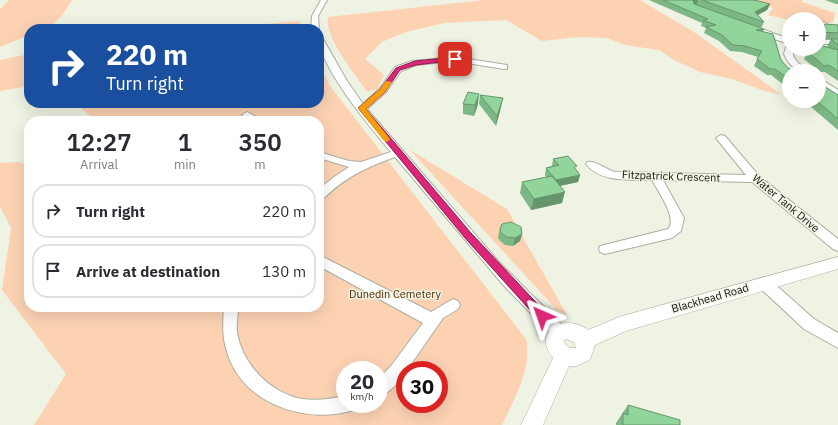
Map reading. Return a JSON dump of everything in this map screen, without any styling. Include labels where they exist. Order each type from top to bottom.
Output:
[{"type":"main road","name":"Blackhead Road","points":[[584,341],[622,324],[838,263]]},
{"type":"main road","points":[[559,332],[573,332],[578,334],[584,341],[586,350],[580,357],[575,358],[559,352],[555,343],[555,339],[559,332]]},
{"type":"main road","points":[[532,425],[564,355]]},
{"type":"street","points":[[315,24],[315,16],[324,0]]},
{"type":"street","points":[[753,29],[782,39]]},
{"type":"street","points":[[826,42],[838,42]]},
{"type":"street","points":[[324,49],[332,64],[362,108],[398,153],[488,258],[559,332]]},
{"type":"street","points":[[788,56],[795,64]]},
{"type":"street","points":[[362,108],[383,90],[398,69],[415,63],[455,59],[504,67]]},
{"type":"street","points":[[826,86],[838,94]]},
{"type":"street","name":"Water Tank Drive","points":[[721,138],[755,179],[838,246]]},
{"type":"street","points":[[324,191],[340,176],[360,165],[398,153]]},
{"type":"street","points":[[324,157],[348,164],[360,165]]},
{"type":"street","name":"Fitzpatrick Crescent","points":[[591,164],[608,174],[755,179]]},
{"type":"street","points":[[605,249],[672,232],[677,228],[678,218],[656,176]]},
{"type":"street","points":[[324,263],[432,320]]},
{"type":"street","points":[[764,283],[809,324],[838,341]]},
{"type":"street","points":[[388,380],[397,371],[432,320],[438,314],[453,305]]},
{"type":"street","points":[[231,312],[229,328],[230,340],[238,361],[258,387],[276,399],[291,405],[314,409],[336,407]]},
{"type":"path","points":[[826,23],[833,26]]},
{"type":"green space","points":[[9,0],[72,0],[59,18],[52,24],[24,24],[24,37],[0,47],[0,9]]},
{"type":"green space","points":[[484,0],[640,0],[694,32],[782,95],[765,91],[732,79],[700,72],[674,60],[659,50],[625,45],[607,38],[578,37],[542,41],[506,20],[444,23],[406,32],[382,42],[365,59],[384,75],[377,89],[367,92],[336,45],[328,25],[328,17]]},
{"type":"green space","points":[[749,0],[803,0],[802,2],[835,13],[834,21],[826,23],[826,12],[782,12],[782,18],[768,15],[773,8]]},
{"type":"green space","points":[[299,21],[300,24],[267,24]]},
{"type":"green space","points":[[24,55],[24,87],[0,91],[0,60]]},
{"type":"green space","name":"Dunedin Cemetery","points":[[324,73],[330,86],[526,339],[527,361],[525,372],[517,394],[502,425],[34,425],[66,374],[2,290],[11,228],[0,206],[0,163],[19,162],[24,164],[24,312],[324,312],[324,116],[90,116],[81,108],[324,108]]},
{"type":"green space","points":[[410,150],[507,209],[567,315],[557,310]]},
{"type":"building","points":[[663,0],[693,0],[694,4],[764,29],[756,30],[773,34],[781,60],[784,64],[782,64],[782,74],[775,69],[770,69],[757,59],[762,51],[745,46],[733,45],[722,35],[706,27],[716,25],[703,20],[708,19]]},
{"type":"building","points":[[702,0],[754,0],[770,4],[755,12],[764,22]]},
{"type":"building","points":[[826,24],[838,25],[838,33],[826,32]]},
{"type":"building","points":[[831,39],[838,39],[838,45]]},
{"type":"building","points":[[826,47],[838,50],[838,71],[829,65],[822,64],[813,56],[826,56]]},
{"type":"building","points":[[826,87],[838,95],[838,119],[825,108]]},
{"type":"building","points":[[468,92],[479,94],[475,105],[463,104]]},
{"type":"building","points":[[480,95],[503,98],[497,116]]},
{"type":"building","points":[[568,156],[577,166],[574,167],[580,175],[556,180],[546,168],[559,165],[553,159]]},
{"type":"building","points":[[552,176],[565,192],[534,199],[522,182]]},
{"type":"building","points":[[511,222],[521,227],[522,234],[515,238],[507,237],[501,233],[500,229],[502,224]]},
{"type":"building","points":[[628,405],[680,420],[680,425],[623,425],[623,413],[628,415]]},
{"type":"slow traffic","points":[[387,139],[362,108],[383,90],[389,82]]},
{"type":"route","points":[[455,59],[415,63],[398,69],[383,90],[362,108],[468,235],[511,284],[542,316]]}]
